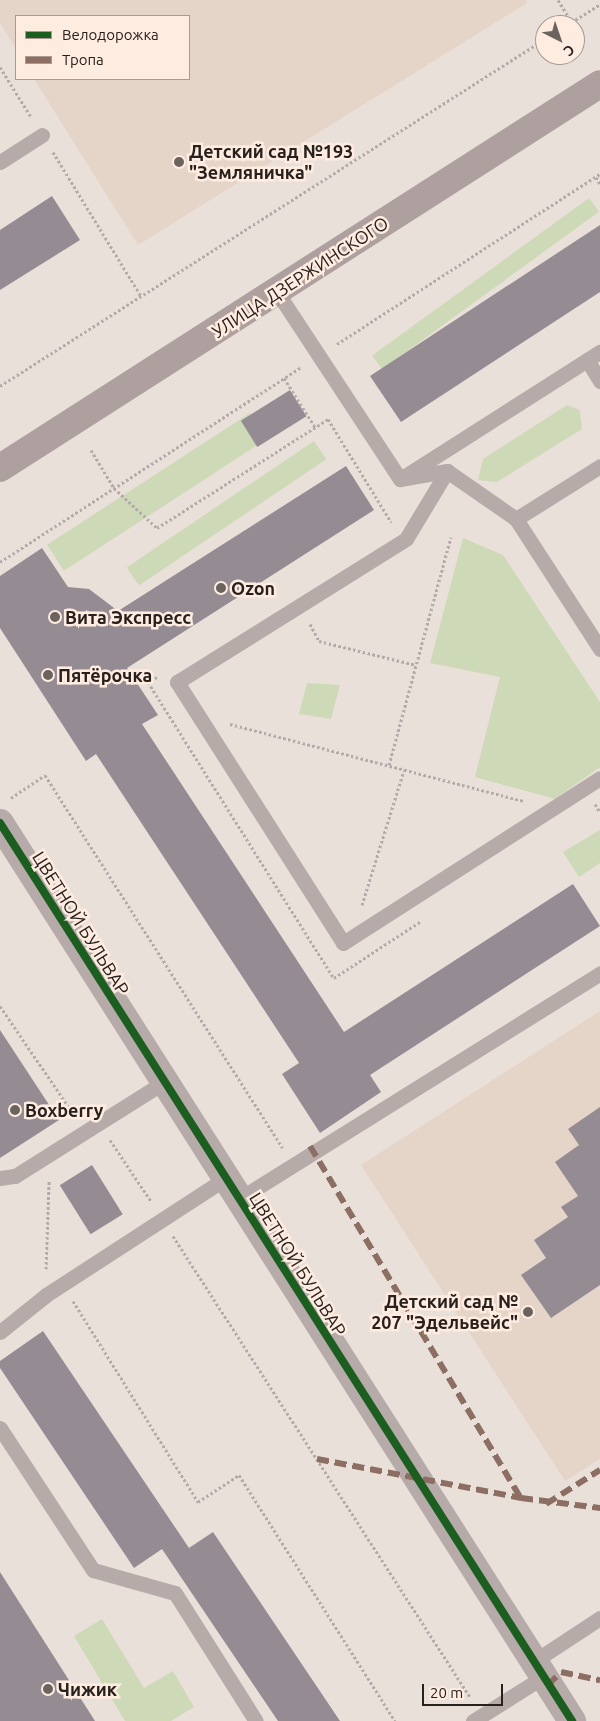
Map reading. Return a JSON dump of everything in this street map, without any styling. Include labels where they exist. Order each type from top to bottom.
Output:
[{"type":"main road","name":"УЛИЦА ДЗЕРЖИНСКОГО","points":[[0,468],[600,84]]},
{"type":"street","name":"ЦВЕТНОЙ БУЛЬВАР","points":[[4,812],[164,1082],[572,1721]]},
{"type":"lane","points":[[0,162],[42,135]]},
{"type":"lane","points":[[277,292],[400,479]]},
{"type":"lane","points":[[400,479],[600,352]]},
{"type":"lane","points":[[586,360],[600,381]]},
{"type":"lane","points":[[516,519],[600,466]]},
{"type":"lane","points":[[400,479],[447,471],[516,519],[600,649]]},
{"type":"lane","points":[[447,471],[406,539],[177,682],[343,943],[600,778]]},
{"type":"lane","points":[[0,1332],[46,1295],[162,1219],[294,1164],[600,973]]},
{"type":"lane","points":[[0,1178],[15,1176],[164,1082]]},
{"type":"lane","points":[[0,1428],[93,1570],[174,1593],[256,1721]]},
{"type":"lane","points":[[478,1718],[600,1618]]},
{"type":"path","points":[[558,0],[568,15]]},
{"type":"path","points":[[583,15],[600,4]]},
{"type":"path","points":[[0,386],[535,45]]},
{"type":"path","points":[[0,67],[142,296]]},
{"type":"path","points":[[596,177],[600,184]]},
{"type":"path","points":[[284,378],[314,427]]},
{"type":"path","points":[[91,450],[114,488],[157,528],[328,419],[392,523],[384,528]]},
{"type":"path","points":[[389,765],[451,537]]},
{"type":"path","points":[[300,606],[319,641],[416,665]]},
{"type":"path","points":[[165,671],[148,682],[334,978],[424,919]]},
{"type":"path","points":[[164,707],[582,817],[600,805]]},
{"type":"path","points":[[341,973],[404,770]]},
{"type":"path","points":[[4,812],[45,775],[294,1164]]},
{"type":"path","points":[[0,1006],[85,1132]]},
{"type":"path","points":[[99,1123],[162,1219],[478,1718]]},
{"type":"path","points":[[46,1295],[50,1155]]},
{"type":"path","points":[[68,1294],[198,1502],[239,1475],[395,1721]]},
{"type":"shaded area","name":"Детский сад №193 \"Земляничка\"","points":[[0,0],[526,0],[527,3],[138,245],[35,80],[190,80],[190,15],[15,15],[15,47],[0,23]]},
{"type":"shaded area","name":"Детский сад № 207 \"Эдельвейс\"","points":[[600,1011],[600,1459],[565,1481],[361,1165]]},
{"type":"green space","points":[[589,198],[599,212],[382,369],[372,356]]},
{"type":"green space","points":[[567,405],[580,410],[582,429],[497,482],[478,480],[483,459]]},
{"type":"green space","points":[[250,413],[267,439],[64,571],[47,545]]},
{"type":"green space","points":[[314,441],[326,459],[139,586],[127,567]]},
{"type":"green space","points":[[463,538],[503,555],[600,702],[600,767],[555,799],[475,777],[500,677],[430,663]]},
{"type":"green space","points":[[307,683],[340,685],[331,719],[299,714]]},
{"type":"green space","points":[[600,830],[600,863],[579,877],[563,852]]},
{"type":"green space","points":[[102,1619],[144,1688],[173,1671],[194,1707],[171,1721],[125,1721],[74,1636]]},
{"type":"building","points":[[52,196],[80,240],[0,290],[0,230]]},
{"type":"building","points":[[600,225],[600,292],[401,422],[370,376]]},
{"type":"building","points":[[290,390],[306,416],[257,447],[241,421]]},
{"type":"building","points":[[346,466],[374,510],[127,668],[158,715],[142,724],[344,1032],[573,884],[600,926],[370,1075],[381,1092],[320,1133],[282,1074],[299,1063],[96,754],[86,761],[0,628],[0,576],[42,548],[68,587],[89,589],[118,611]]},
{"type":"building","points":[[0,1030],[59,1120],[0,1158]]},
{"type":"building","points":[[600,1107],[600,1285],[551,1318],[521,1275],[546,1258],[534,1240],[568,1217],[561,1207],[578,1196],[555,1162],[579,1145],[568,1129]]},
{"type":"building","points":[[92,1165],[123,1214],[91,1234],[60,1185]]},
{"type":"building","points":[[43,1331],[189,1548],[213,1532],[340,1721],[278,1721],[162,1549],[134,1568],[0,1368],[0,1361]]},
{"type":"building","points":[[0,1572],[95,1721],[0,1721]]},
{"type":"marked path","points":[[310,1146],[521,1498],[600,1508]]},
{"type":"marked path","points":[[317,1459],[521,1498]]},
{"type":"marked path","points":[[546,1504],[600,1470]]},
{"type":"marked path","points":[[548,1685],[561,1672],[600,1680]]},
{"type":"cycle path","points":[[0,823],[572,1721]]},
{"type":"place","name":"Детский сад №193 \"Земляничка\"","points":[[179,162]]},
{"type":"place","name":"Ozon","points":[[221,588]]},
{"type":"place","name":"Вита Экспресс","points":[[55,617]]},
{"type":"place","name":"Пятёрочка","points":[[48,675]]},
{"type":"place","name":"Boxberry","points":[[15,1110]]},
{"type":"place","name":"Детский сад № 207 \"Эдельвейс\"","points":[[528,1312]]},
{"type":"place","name":"Чижик","points":[[48,1689]]}]
